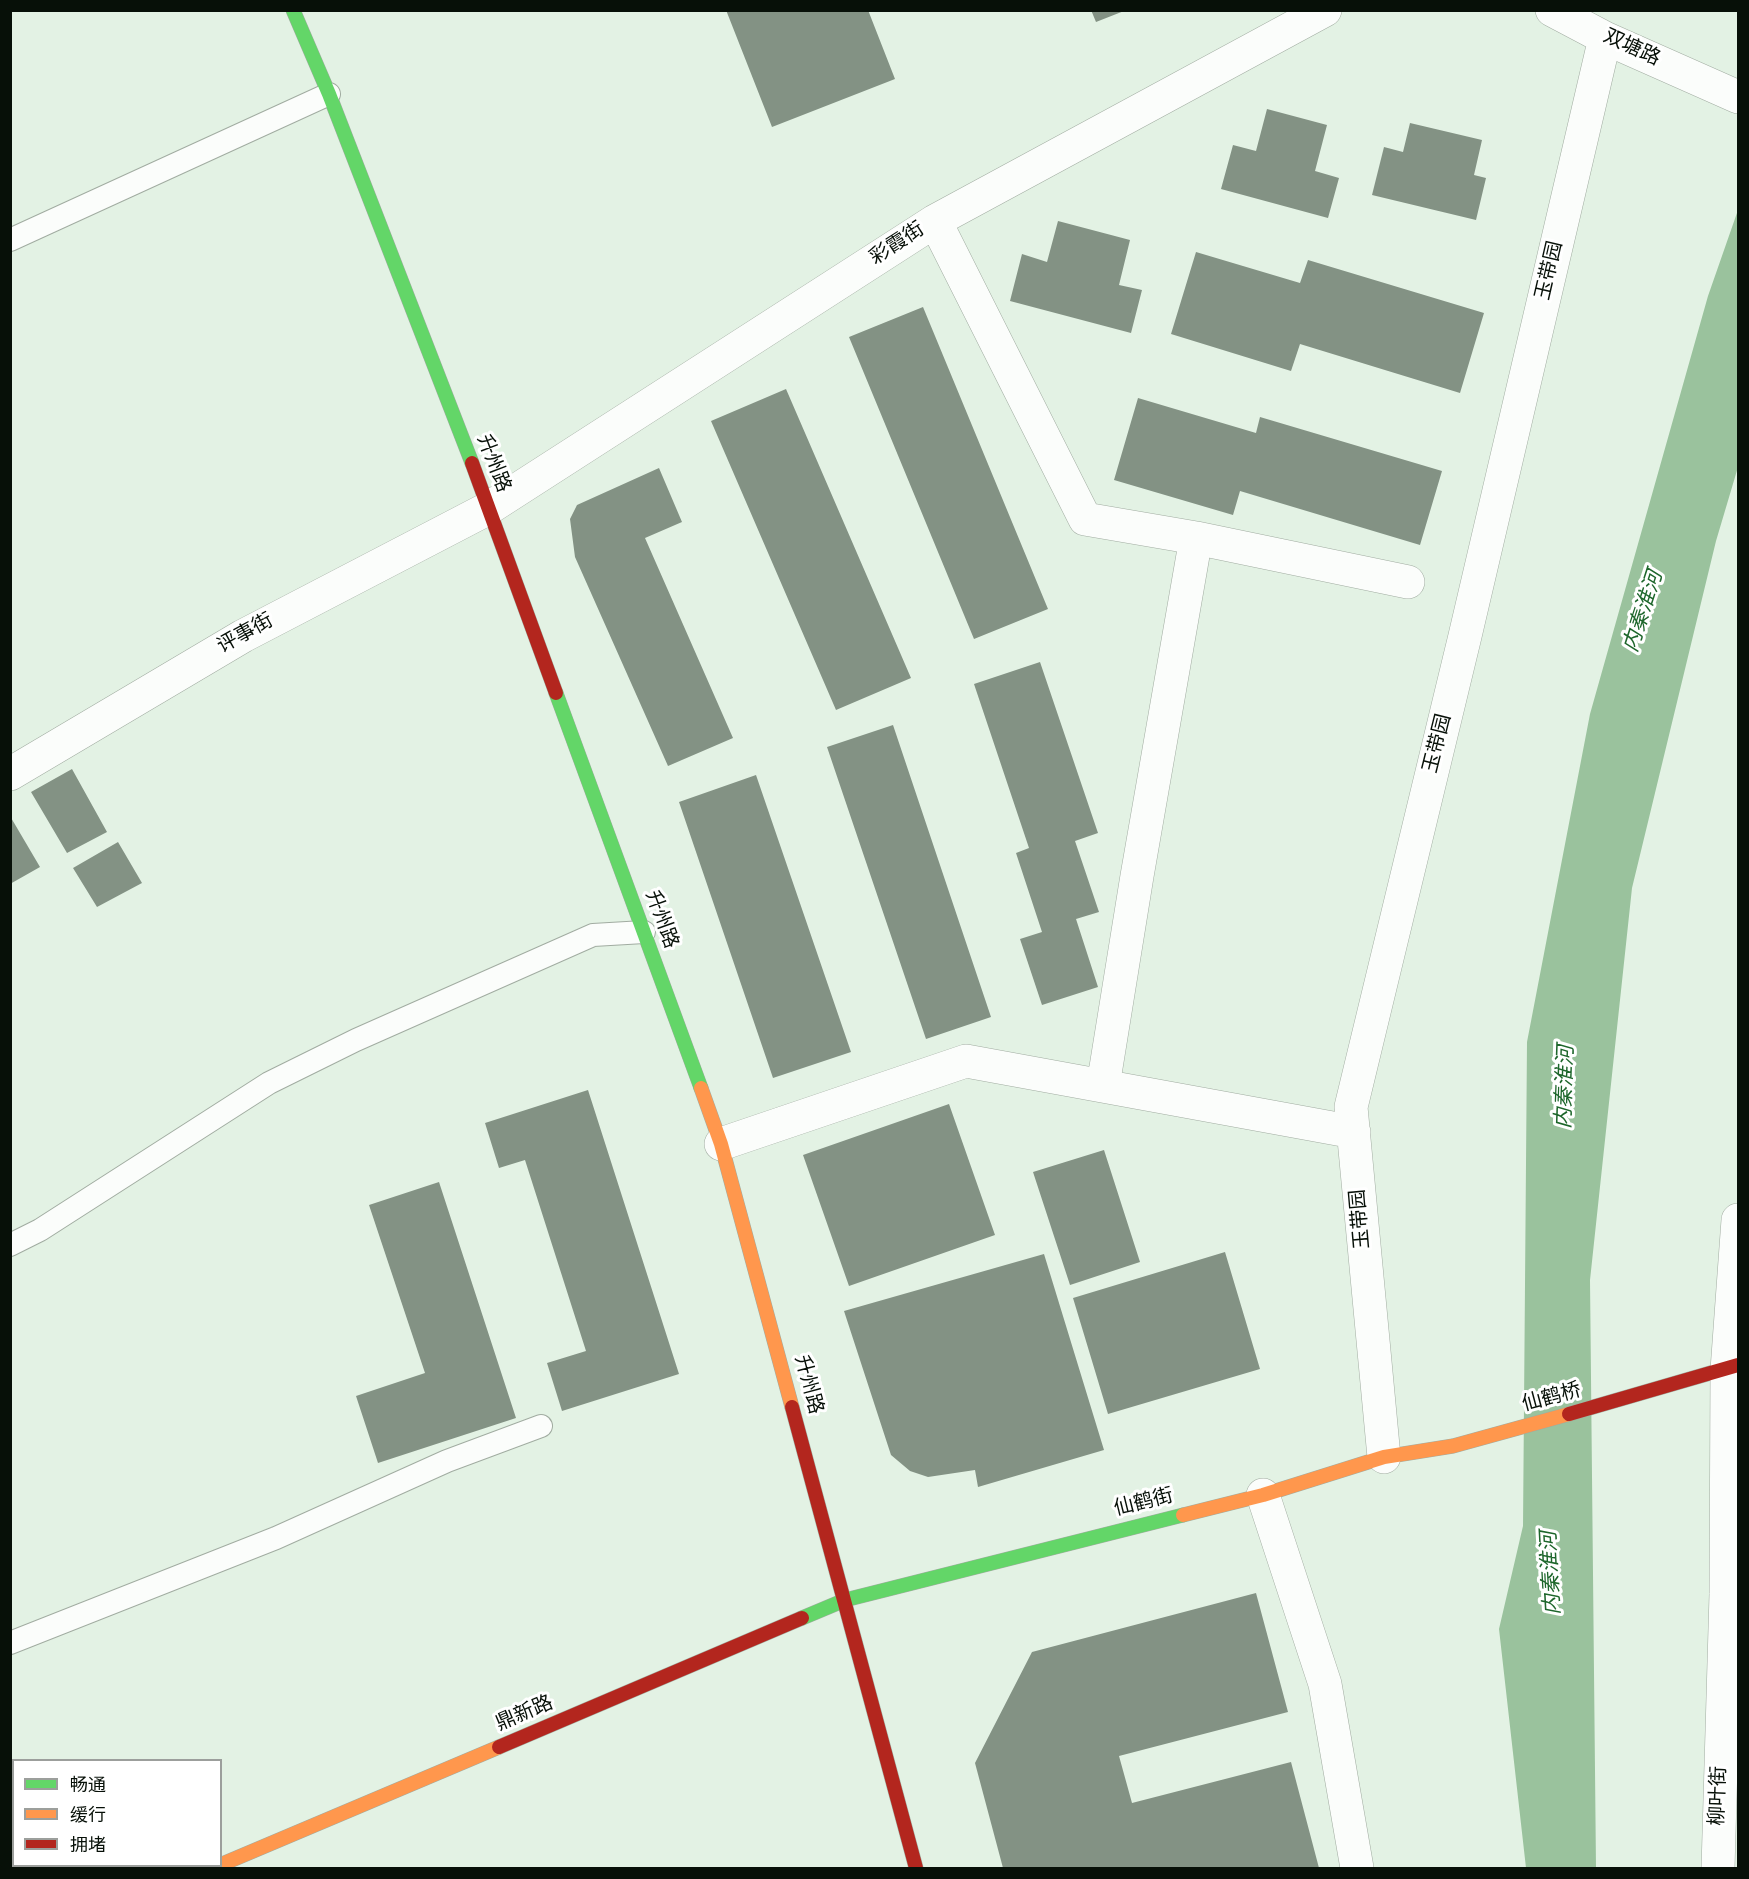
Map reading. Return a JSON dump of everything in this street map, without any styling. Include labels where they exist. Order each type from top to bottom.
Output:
[{"type":"main road","name":"升州路","points":[[293,10],[329,94],[489,508],[721,1144],[916,1869]]},
{"type":"main road","name":"仙鹤桥","points":[[1453,1446],[1733,1368]]},
{"type":"main road","name":"仙鹤街","points":[[845,1600],[1263,1495],[1384,1457],[1453,1446]]},
{"type":"main road","name":"鼎新路","points":[[222,1864],[845,1600]]},
{"type":"street","name":"彩霞街","points":[[489,508],[935,221],[1325,10]]},
{"type":"street","name":"双塘路","points":[[1552,10],[1605,38],[1738,97]]},
{"type":"street","name":"玉带园","points":[[1384,1457],[1351,1107],[1463,647],[1605,38]]},
{"type":"street","points":[[935,221],[1085,519],[1196,537],[1408,582]]},
{"type":"street","name":"评事街","points":[[10,774],[243,636],[489,508]]},
{"type":"street","points":[[1103,1086],[1196,537]]},
{"type":"street","points":[[721,1144],[966,1061],[1354,1132]]},
{"type":"street","name":"柳叶街","points":[[1718,1869],[1738,1220]]},
{"type":"street","points":[[1263,1495],[1325,1684],[1357,1869]]},
{"type":"lane","points":[[10,240],[329,94]]},
{"type":"lane","points":[[10,1245],[40,1230],[288,1073],[356,1040],[593,935],[644,932]]},
{"type":"lane","points":[[10,1642],[276,1538],[447,1461],[541,1426]]},
{"type":"water","name":"内秦淮河","points":[[1738,210],[1738,467],[1716,541],[1632,888],[1590,1280],[1596,1868],[1526,1868],[1499,1629],[1523,1526],[1527,1042],[1590,714],[1708,296]]},
{"type":"building","points":[[726,10],[868,10],[895,79],[772,127]]},
{"type":"building","points":[[1091,10],[1124,10],[1124,11],[1096,22]]},
{"type":"building","points":[[1267,109],[1327,125],[1315,171],[1339,178],[1328,218],[1221,189],[1233,145],[1256,151]]},
{"type":"building","points":[[1410,123],[1482,140],[1474,175],[1486,178],[1476,220],[1372,195],[1384,147],[1403,152]]},
{"type":"building","points":[[1058,221],[1130,240],[1119,285],[1142,290],[1131,333],[1010,301],[1022,254],[1047,262]]},
{"type":"building","points":[[1196,252],[1300,283],[1308,260],[1484,313],[1460,393],[1300,344],[1291,371],[1171,334]]},
{"type":"building","points":[[923,307],[1048,609],[974,639],[849,337]]},
{"type":"building","points":[[786,389],[911,678],[836,710],[711,421]]},
{"type":"building","points":[[1138,398],[1256,433],[1260,417],[1442,471],[1420,545],[1240,491],[1233,515],[1114,480]]},
{"type":"building","points":[[659,468],[682,522],[645,538],[733,738],[668,766],[575,557],[570,519],[577,505]]},
{"type":"building","points":[[1040,662],[1098,833],[1075,841],[1099,912],[1076,919],[1098,987],[1042,1005],[1020,939],[1042,932],[1016,853],[1029,848],[974,684]]},
{"type":"building","points":[[893,725],[991,1017],[926,1039],[827,747]]},
{"type":"building","points":[[72,769],[107,832],[67,853],[31,792]]},
{"type":"building","points":[[756,775],[851,1052],[773,1078],[679,802]]},
{"type":"building","points":[[10,816],[40,867],[10,884]]},
{"type":"building","points":[[118,842],[142,883],[97,907],[73,868]]},
{"type":"building","points":[[588,1090],[679,1374],[562,1411],[547,1363],[586,1351],[525,1160],[499,1168],[485,1123]]},
{"type":"building","points":[[949,1104],[995,1235],[849,1286],[803,1155]]},
{"type":"building","points":[[1104,1150],[1140,1262],[1070,1285],[1033,1172]]},
{"type":"building","points":[[439,1182],[516,1418],[378,1463],[356,1396],[425,1373],[369,1205]]},
{"type":"building","points":[[1225,1252],[1260,1369],[1108,1414],[1073,1298]]},
{"type":"building","points":[[1044,1254],[1104,1450],[978,1487],[975,1470],[928,1477],[910,1471],[891,1455],[844,1311]]},
{"type":"building","points":[[1256,1593],[1288,1712],[1119,1756],[1132,1803],[1291,1762],[1319,1868],[1003,1868],[975,1763],[1032,1652]]},
{"type":"traffic: fast","points":[[293,10],[329,94],[472,463]]},
{"type":"traffic: fast","points":[[556,693],[701,1088]]},
{"type":"traffic: fast","points":[[802,1618],[845,1600],[1183,1515]]},
{"type":"traffic: slow","points":[[701,1088],[721,1144],[792,1407]]},
{"type":"traffic: slow","points":[[1183,1515],[1263,1495],[1384,1457],[1453,1446],[1569,1414]]},
{"type":"traffic: slow","points":[[222,1864],[499,1747]]},
{"type":"traffic: jam","points":[[472,463],[556,693]]},
{"type":"traffic: jam","points":[[1569,1414],[1738,1365]]},
{"type":"traffic: jam","points":[[792,1407],[916,1868]]},
{"type":"traffic: jam","points":[[499,1747],[802,1618]]}]
